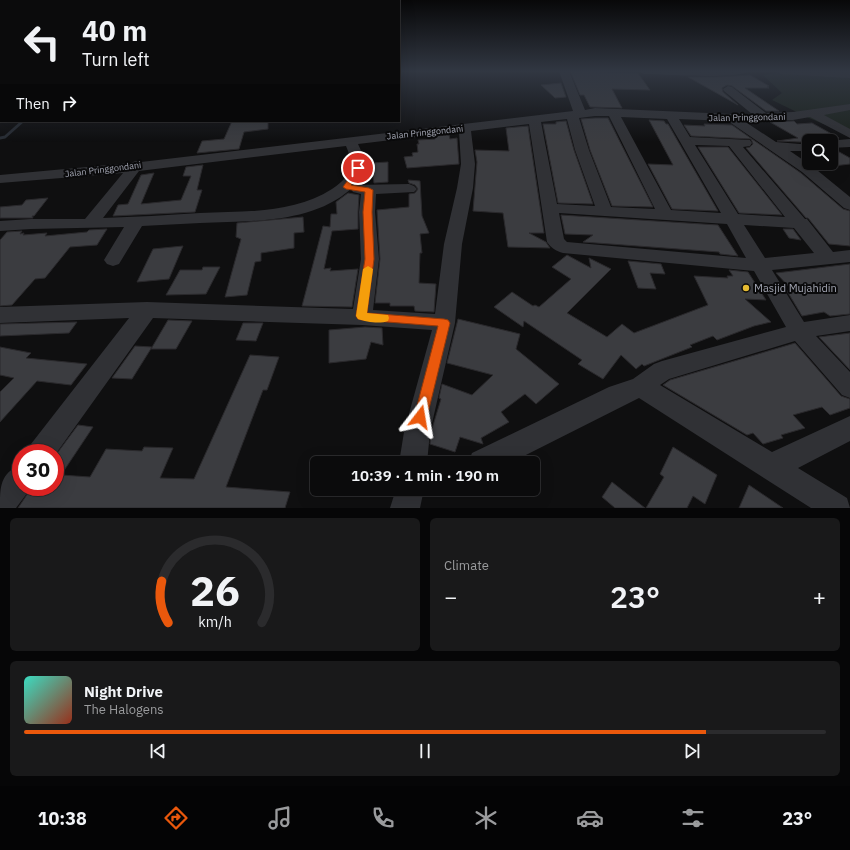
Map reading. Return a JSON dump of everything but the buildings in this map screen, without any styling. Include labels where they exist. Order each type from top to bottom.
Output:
[{"type":"street","points":[[571,95],[576,113],[582,150],[605,211]]},
{"type":"street","points":[[735,95],[762,116]]},
{"type":"street","name":"Jalan Pringgondani","points":[[0,179],[61,175],[136,165],[534,120],[576,113],[731,118],[793,116],[850,107]]},
{"type":"street","points":[[613,113],[665,214]]},
{"type":"street","points":[[812,113],[850,134]]},
{"type":"street","points":[[671,116],[758,265],[799,331],[850,388]]},
{"type":"street","points":[[731,118],[807,169],[849,202]]},
{"type":"street","points":[[534,120],[556,242],[563,247],[758,265],[850,256]]},
{"type":"street","points":[[414,456],[417,432],[444,323],[453,244],[464,199],[468,164],[465,128]]},
{"type":"street","points":[[0,226],[136,222],[241,216],[297,210],[322,201],[346,187],[356,175],[358,161],[350,141]]},
{"type":"street","points":[[686,141],[802,148]]},
{"type":"street","points":[[733,143],[828,258]]},
{"type":"street","points":[[838,144],[850,143]]},
{"type":"street","points":[[90,224],[136,165]]},
{"type":"street","points":[[346,187],[369,190],[409,189]]},
{"type":"street","points":[[362,316],[370,259],[368,212],[369,190]]},
{"type":"street","points":[[550,208],[800,223]]},
{"type":"street","points":[[113,260],[136,222]]},
{"type":"street","points":[[0,315],[147,310],[362,316],[444,323]]},
{"type":"street","points":[[47,444],[147,310]]},
{"type":"street","points":[[496,456],[611,398],[641,386],[662,371],[799,331],[850,323]]},
{"type":"street","points":[[641,386],[838,508]]},
{"type":"street","points":[[771,467],[850,428]]},
{"type":"street","points":[[0,506],[12,490]]},
{"type":"street","points":[[405,508],[408,496]]},
{"type":"shaded area","points":[[780,95],[850,95],[850,135],[809,118],[772,100]]},
{"type":"waterway","points":[[0,138],[5,137],[22,122]]},
{"type":"slow traffic","points":[[368,269],[362,316],[384,318]]},
{"type":"place","name":"Masjid Mujahidin","points":[[746,288]]},
{"type":"route","points":[[358,168],[356,175],[346,187],[369,190],[368,212],[370,259],[362,316],[444,323],[420,417]]}]
